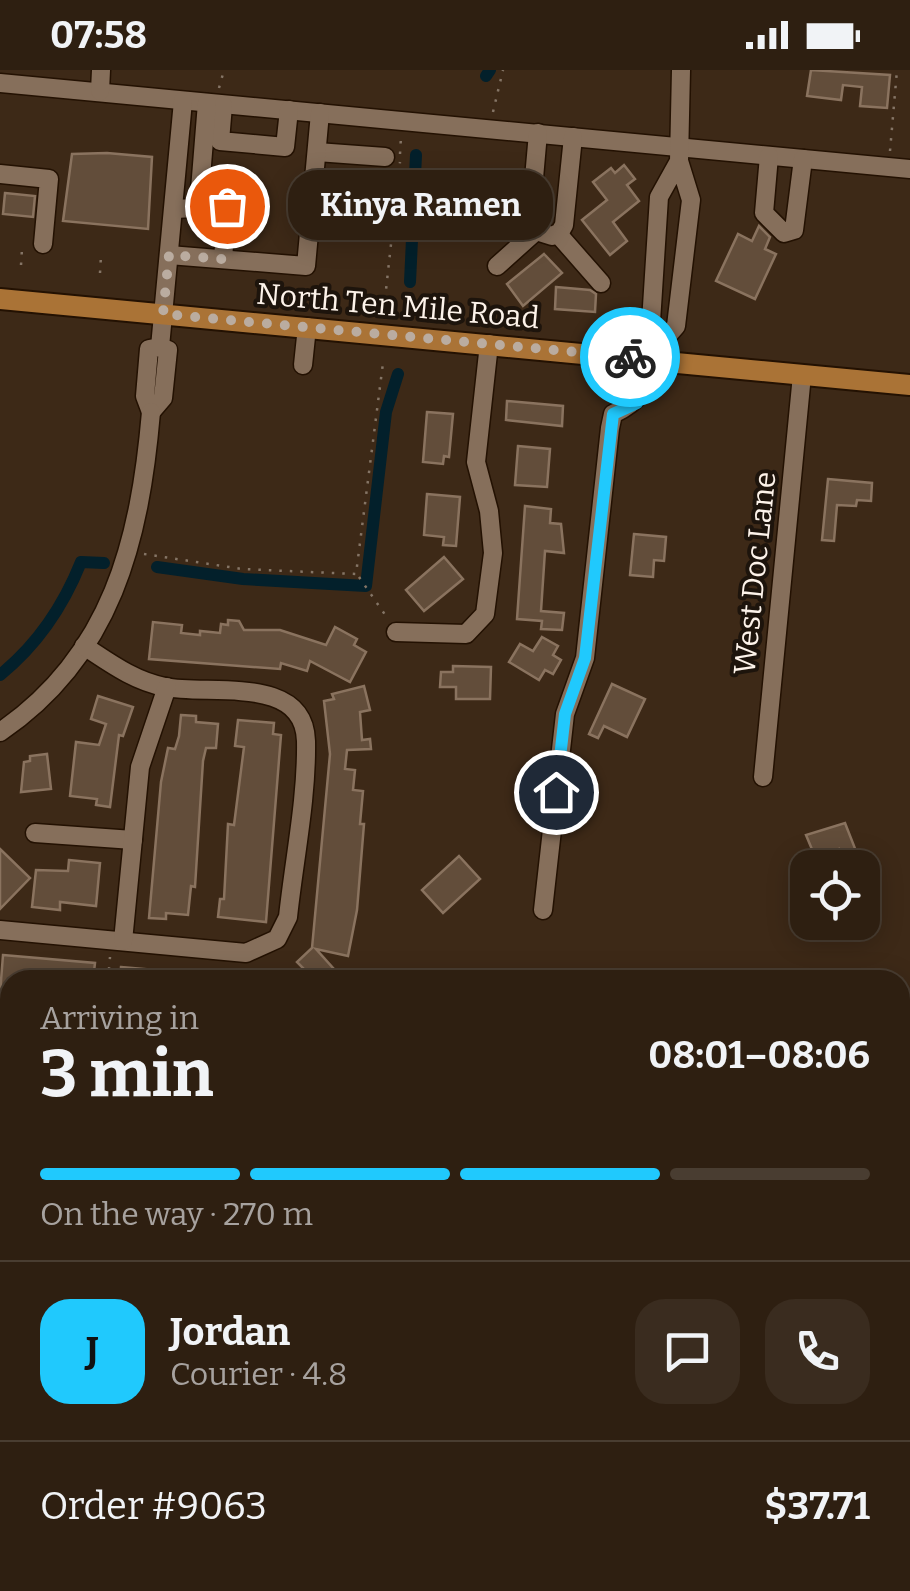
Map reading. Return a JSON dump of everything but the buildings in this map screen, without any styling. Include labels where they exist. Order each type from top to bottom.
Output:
[{"type":"main road","name":"North Ten Mile Road","points":[[0,299],[489,344],[659,354],[802,375],[910,385]]},
{"type":"street","points":[[100,90],[102,70]]},
{"type":"street","points":[[543,910],[565,714],[585,658],[613,414],[637,403],[676,326],[691,200],[680,154],[681,70]]},
{"type":"street","points":[[0,82],[573,136],[680,154],[769,156],[910,169]]},
{"type":"street","points":[[0,732],[41,704],[67,675],[131,551],[144,492],[150,412],[145,396],[149,349],[160,347],[183,101]]},
{"type":"street","points":[[216,104],[220,141],[285,147],[288,110]]},
{"type":"street","points":[[174,209],[196,208],[200,202],[216,104]]},
{"type":"street","points":[[169,255],[306,266],[320,113]]},
{"type":"street","points":[[538,133],[531,217],[536,231],[545,236],[558,234]]},
{"type":"street","points":[[558,234],[567,214],[573,136]]},
{"type":"street","points":[[316,152],[384,157]]},
{"type":"street","points":[[659,354],[651,322],[659,197],[680,154]]},
{"type":"street","points":[[769,156],[764,213],[784,233],[794,230],[803,159]]},
{"type":"street","points":[[0,174],[49,179],[43,244]]},
{"type":"street","points":[[222,259],[227,206]]},
{"type":"street","points":[[497,266],[536,231]]},
{"type":"street","points":[[558,234],[601,283]]},
{"type":"street","points":[[303,365],[307,328]]},
{"type":"street","points":[[395,627],[454,636],[475,629],[485,614],[492,552],[489,511],[476,462],[489,344]]},
{"type":"street","name":"West Doc Lane","points":[[762,777],[802,375]]},
{"type":"street","points":[[0,930],[117,947],[246,953],[277,938],[288,917],[306,740],[295,711],[273,695],[167,687],[134,678],[84,646]]},
{"type":"street","points":[[117,947],[144,746],[167,687]]},
{"type":"street","points":[[35,833],[133,840]]},
{"type":"path","points":[[216,104],[224,70]]},
{"type":"path","points":[[491,129],[503,70]]},
{"type":"path","points":[[888,167],[897,70]]},
{"type":"path","points":[[384,299],[394,245],[403,120]]},
{"type":"path","points":[[21,265],[22,248]]},
{"type":"path","points":[[100,272],[102,256]]},
{"type":"path","points":[[356,574],[383,363]]},
{"type":"path","points":[[143,554],[242,570],[356,574],[395,627]]},
{"type":"path","points":[[111,970],[117,947]]},
{"type":"waterway","points":[[486,76],[490,70]]},
{"type":"waterway","points":[[410,282],[416,155]]},
{"type":"waterway","points":[[157,567],[243,579],[366,586],[386,412],[398,374]]},
{"type":"waterway","points":[[0,675],[48,624],[81,562],[104,563]]},
{"type":"way so far","points":[[227,206],[222,259],[169,255],[163,314],[630,357]]},
{"type":"place","name":"Kinya Ramen","points":[[227,206]]},
{"type":"route","points":[[556,792],[565,714],[585,658],[613,414],[637,403],[654,359],[630,357]]}]
